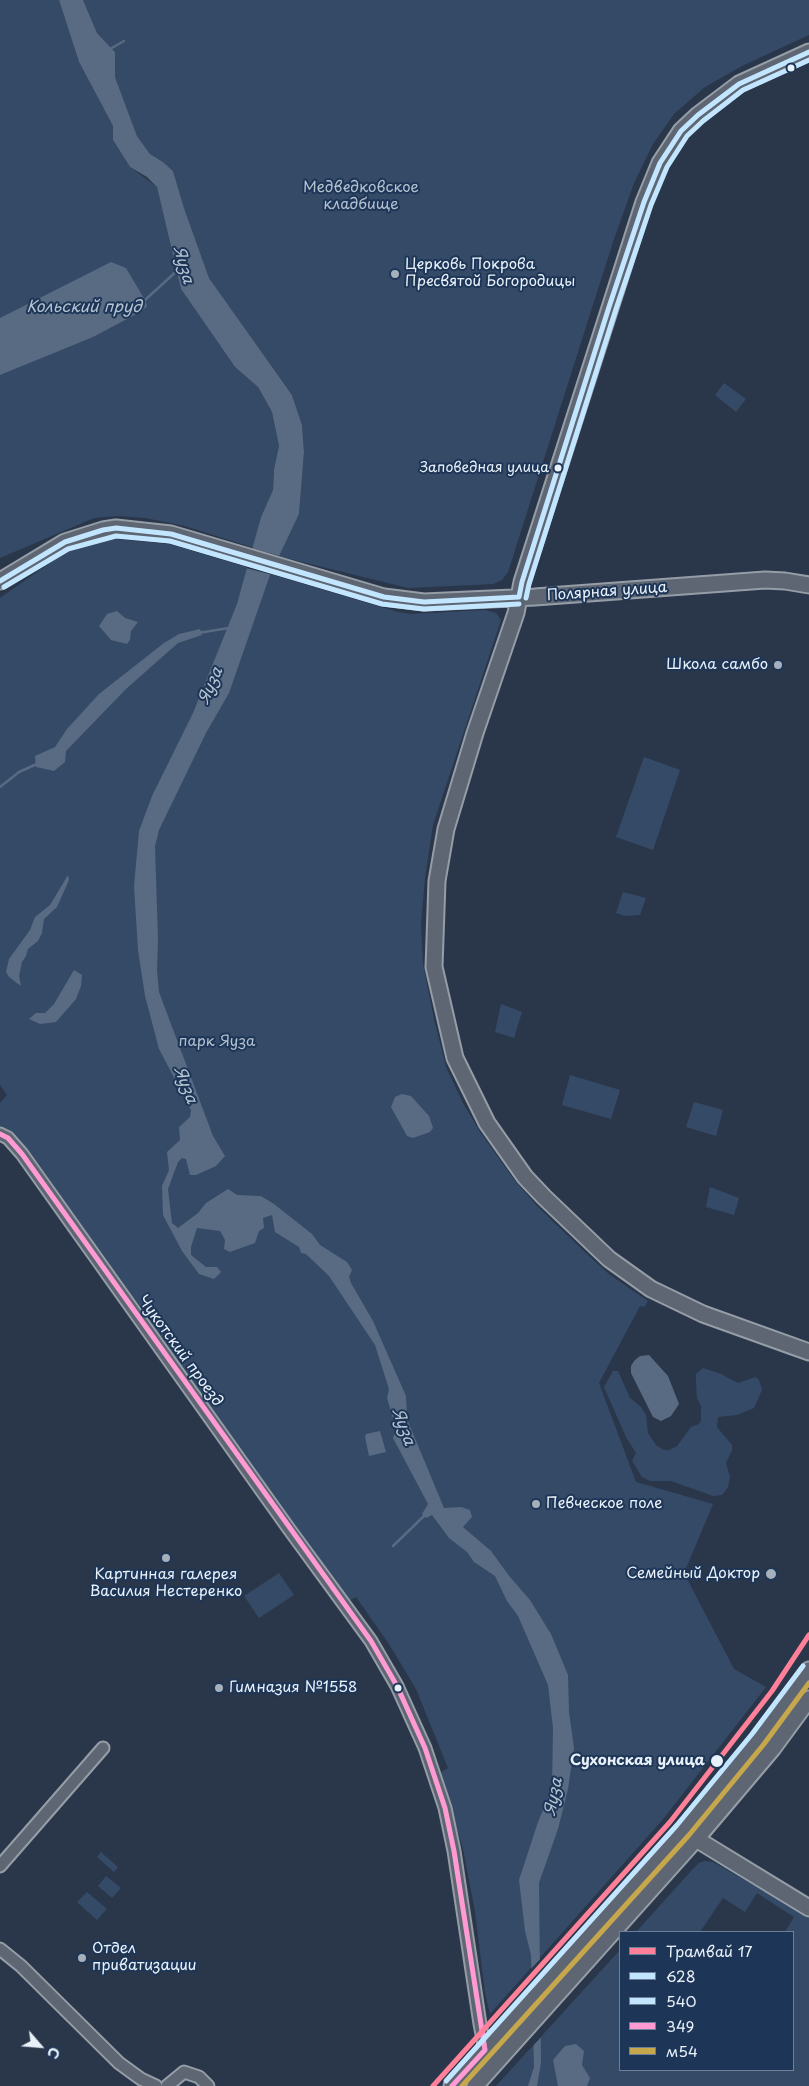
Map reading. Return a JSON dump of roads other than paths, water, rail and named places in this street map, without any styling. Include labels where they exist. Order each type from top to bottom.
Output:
[{"type":"main road","points":[[809,52],[739,84],[725,94],[681,131],[660,163],[644,202],[609,307],[519,597],[516,613],[474,733],[446,828],[437,881],[434,966],[455,1058],[487,1123],[525,1177],[609,1259],[651,1289],[702,1314],[809,1352]]},
{"type":"main road","name":"Полярная улица","points":[[0,581],[65,542],[103,530],[116,528],[171,534],[384,597],[424,602],[765,580],[809,585]]},
{"type":"main road","points":[[452,2086],[683,1830],[758,1739],[809,1670]]},
{"type":"main road","points":[[475,2086],[696,1839],[773,1748],[809,1699]]},
{"type":"main road","points":[[683,1830],[809,1908]]},
{"type":"street","name":"Чукотский проезд","points":[[0,1134],[14,1144],[371,1641],[397,1686],[425,1748],[445,1808],[454,1851],[480,2024],[490,2045]]},
{"type":"street","points":[[0,1866],[10,1858],[103,1748]]},
{"type":"street","points":[[0,1949],[21,1966],[119,2064],[141,2079],[156,2086]]},
{"type":"street","points":[[167,2086],[184,2072],[199,2077],[208,2086]]},
{"type":"water","name":"Яуза","points":[[59,0],[83,0],[97,33],[115,52],[115,77],[137,136],[150,154],[173,171],[209,278],[292,395],[302,425],[304,452],[299,514],[270,575],[229,693],[206,733],[159,830],[155,846],[159,992],[213,1136],[225,1156],[216,1166],[196,1175],[190,1175],[186,1159],[182,1158],[178,1162],[168,1189],[172,1223],[178,1228],[198,1213],[206,1203],[228,1189],[237,1195],[261,1196],[312,1234],[320,1245],[347,1262],[352,1270],[349,1277],[351,1283],[373,1321],[406,1396],[407,1419],[444,1508],[461,1507],[470,1510],[472,1517],[463,1527],[491,1551],[530,1600],[551,1634],[568,1675],[569,1712],[574,1748],[568,1789],[558,1829],[539,1883],[541,2063],[537,2086],[528,2086],[534,2067],[531,1955],[525,1931],[519,1880],[538,1822],[552,1788],[553,1728],[548,1685],[518,1616],[507,1601],[495,1576],[474,1562],[467,1552],[449,1538],[432,1515],[426,1518],[422,1514],[428,1504],[393,1438],[396,1429],[387,1398],[389,1389],[375,1345],[329,1276],[306,1254],[301,1253],[299,1247],[275,1232],[272,1215],[263,1218],[264,1228],[259,1231],[255,1243],[230,1252],[224,1249],[225,1240],[220,1231],[197,1228],[191,1247],[191,1255],[206,1267],[217,1267],[221,1272],[214,1279],[199,1274],[182,1251],[163,1215],[162,1186],[169,1170],[167,1152],[180,1140],[179,1127],[190,1117],[191,1110],[159,1049],[145,996],[138,950],[134,886],[139,831],[152,796],[193,713],[237,604],[261,517],[273,490],[274,469],[279,446],[272,412],[258,387],[235,367],[181,289],[157,187],[147,177],[130,167],[113,140],[113,126],[79,62]]},
{"type":"water","name":"Кольский пруд","points":[[111,262],[126,268],[147,306],[142,311],[93,337],[0,375],[0,318]]},
{"type":"water","points":[[117,611],[125,618],[138,622],[131,631],[130,640],[127,644],[111,640],[99,626],[107,614]]},
{"type":"water","points":[[200,629],[202,635],[178,643],[126,689],[66,751],[65,762],[54,771],[36,767],[35,756],[55,747],[67,729],[99,694],[164,643],[179,634]]},
{"type":"water","points":[[68,875],[69,880],[57,907],[44,919],[42,933],[38,941],[28,949],[22,962],[19,976],[21,986],[9,977],[6,972],[9,959],[30,930],[35,917],[50,905]]},
{"type":"water","points":[[74,970],[82,975],[81,986],[76,999],[56,1022],[40,1024],[29,1019],[36,1013],[45,1013],[54,1004]]},
{"type":"water","points":[[402,1094],[411,1096],[429,1116],[433,1128],[430,1132],[413,1138],[407,1136],[391,1107],[395,1097]]},
{"type":"water","points":[[649,1355],[668,1376],[679,1404],[671,1416],[661,1421],[653,1417],[631,1373],[631,1366],[634,1361],[640,1356]]},
{"type":"water","points":[[380,1431],[386,1452],[369,1456],[366,1434]]},
{"type":"water","points":[[576,2044],[584,2051],[582,2065],[590,2078],[587,2086],[558,2086],[553,2060],[565,2046]]},
{"type":"waterway","points":[[110,49],[124,41]]},
{"type":"waterway","name":"Яуза","points":[[145,300],[179,269]]},
{"type":"waterway","points":[[198,633],[229,628]]},
{"type":"waterway","points":[[0,787],[19,772],[39,763]]},
{"type":"waterway","points":[[393,1546],[424,1516]]},
{"type":"tram line","name":"17","points":[[433,2086],[670,1822],[772,1691],[809,1635]]},
{"type":"place","name":"Церковь Покрова Пресвятой Богородицы","points":[[395,274]]},
{"type":"place","name":"Заповедная улица","points":[[558,468]]},
{"type":"place","name":"Школа самбо","points":[[778,665]]},
{"type":"place","name":"Певческое поле","points":[[536,1504]]},
{"type":"place","name":"Картинная галерея Василия Нестеренко","points":[[166,1558]]},
{"type":"place","name":"Семейный Доктор","points":[[771,1574]]},
{"type":"place","name":"Гимназия №1558","points":[[219,1688]]},
{"type":"place","name":"Сухонская улица","points":[[717,1761]]},
{"type":"place","name":"Отдел приватизации","points":[[82,1958]]},
{"type":"park label","name":"Медведковское кладбище","points":[[361,196]]},
{"type":"park label","name":"парк Яуза","points":[[217,1042]]}]
